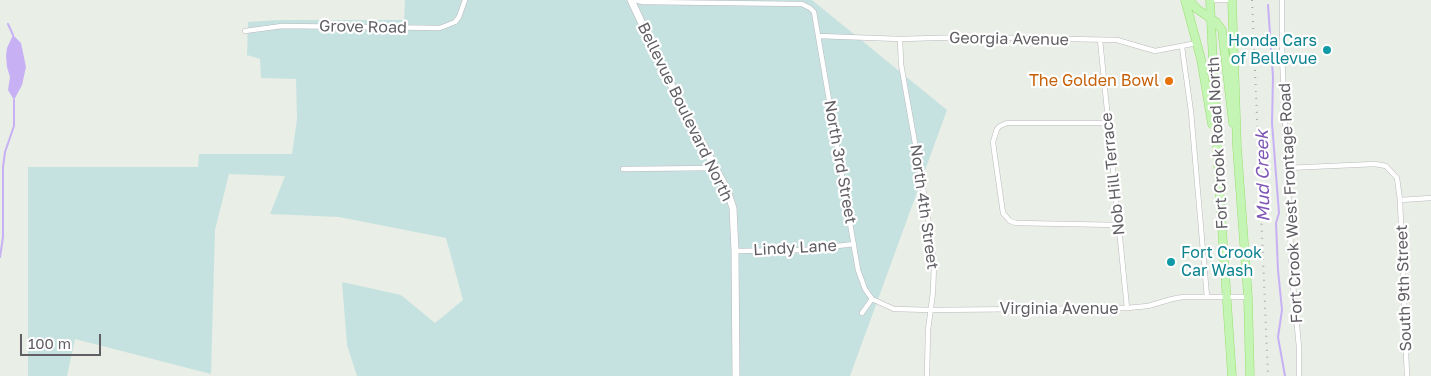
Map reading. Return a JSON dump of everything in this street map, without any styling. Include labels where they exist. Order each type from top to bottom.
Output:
[{"type":"main road","name":"Bellevue Boulevard North","points":[[632,0],[667,77],[726,190],[733,208],[736,376]]},
{"type":"main road","points":[[1187,0],[1220,26],[1224,36],[1231,114],[1237,147]]},
{"type":"main road","points":[[1187,0],[1206,80],[1218,158]]},
{"type":"main road","name":"Fort Crook Road North","points":[[1210,0],[1232,376]]},
{"type":"main road","points":[[1231,0],[1237,147],[1248,297],[1250,376]]},
{"type":"street","name":"Grove Road","points":[[245,31],[282,26],[440,28],[455,22],[459,17],[465,0]]},
{"type":"street","name":"North 3rd Street","points":[[632,0],[643,2],[802,4],[810,8],[816,18],[858,270],[865,289],[872,299]]},
{"type":"street","points":[[1210,0],[1231,0]]},
{"type":"street","name":"Fort Crook West Frontage Road","points":[[1282,0],[1282,55],[1287,168],[1292,274],[1299,347],[1299,376]]},
{"type":"street","name":"Georgia Avenue","points":[[819,36],[900,39],[971,37],[1100,40],[1123,42],[1153,51],[1197,43]]},
{"type":"street","name":"North 4th Street","points":[[900,39],[901,64],[927,211],[934,264],[928,330],[927,376]]},
{"type":"street","name":"Nob Hill Terrace","points":[[1100,40],[1127,308]]},
{"type":"street","points":[[1182,47],[1191,112],[1207,297]]},
{"type":"street","points":[[1108,123],[1007,123],[1000,126],[994,135],[993,142],[1003,213],[1006,218],[1016,223],[1119,225]]},
{"type":"street","name":"South 9th Street","points":[[1287,168],[1371,163],[1381,164],[1390,169],[1397,178],[1400,200],[1407,376]]},
{"type":"street","points":[[623,169],[714,168]]},
{"type":"street","points":[[1400,200],[1431,198]]},
{"type":"street","name":"Lindy Lane","points":[[735,251],[805,250],[854,244]]},
{"type":"street","name":"Virginia Avenue","points":[[872,299],[894,309],[931,310],[1127,308],[1148,306],[1177,298],[1248,297]]},
{"type":"street","points":[[862,312],[872,299]]},
{"type":"shaded area","points":[[405,0],[812,0],[947,110],[850,376],[357,376],[347,345],[342,282],[401,295],[435,323],[463,300],[446,238],[339,217],[270,214],[285,176],[229,174],[215,230],[211,374],[75,339],[67,376],[28,376],[28,167],[198,167],[199,154],[292,154],[297,119],[296,79],[261,78],[260,59],[247,55],[248,22],[279,20],[404,20]]},
{"type":"shaded area","points":[[13,35],[21,43],[26,67],[22,85],[14,100],[8,90],[10,77],[6,56],[7,48]]},
{"type":"waterway","name":"Mud Creek","points":[[1268,5],[1273,77],[1272,123],[1279,213],[1276,223],[1278,270],[1282,310],[1278,337],[1285,376]]},
{"type":"waterway","points":[[8,24],[13,35]]},
{"type":"waterway","points":[[0,257],[3,237],[3,167],[5,152],[14,126],[14,100]]},
{"type":"railway","points":[[1252,0],[1268,376]]},
{"type":"place","name":"Honda Cars of Bellevue","points":[[1327,50]]},
{"type":"place","name":"The Golden Bowl","points":[[1169,81]]},
{"type":"place","name":"Fort Crook Car Wash","points":[[1171,262]]}]
